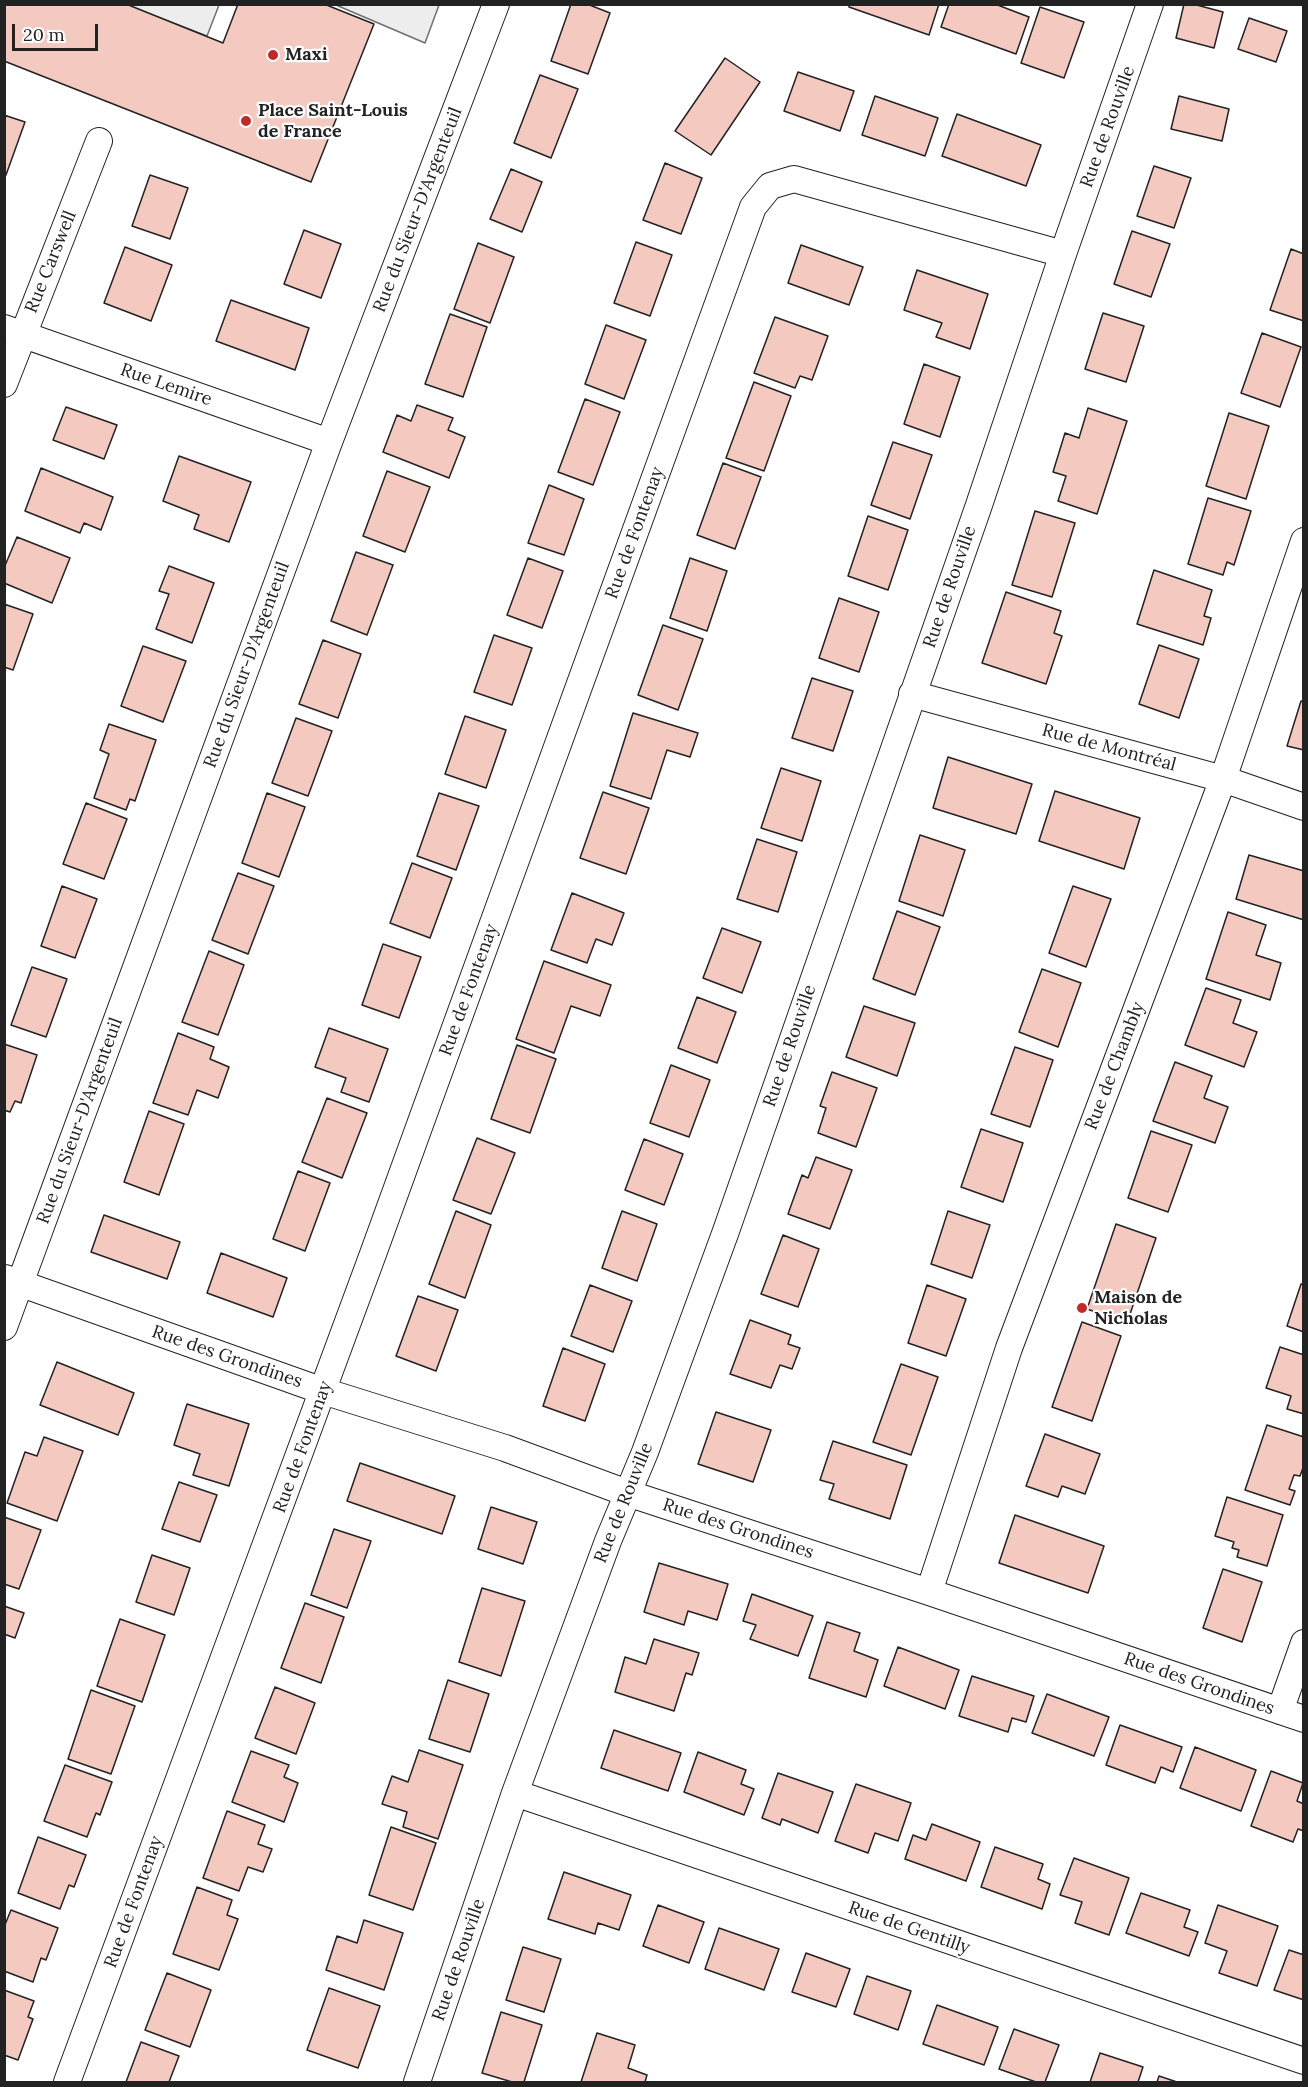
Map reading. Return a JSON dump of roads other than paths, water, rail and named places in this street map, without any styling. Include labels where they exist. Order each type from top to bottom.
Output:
[{"type":"street","name":"Rue du Sieur-D'Argenteuil","points":[[4,1327],[13,1281],[328,442],[496,4]]},
{"type":"street","name":"Rue de Rouville","points":[[417,2082],[515,1793],[608,1541],[645,1452],[726,1231],[979,505],[1150,4]]},
{"type":"street","name":"Rue Carswell","points":[[4,384],[13,332],[99,141]]},
{"type":"street","name":"Rue de Fontenay","points":[[67,2082],[323,1391],[753,207],[770,186],[794,179],[1063,254]]},
{"type":"street","name":"Rue Lemire","points":[[13,332],[328,442]]},
{"type":"street","name":"Rue de Chambly","points":[[929,1592],[1010,1348],[1223,780],[1304,541]]},
{"type":"street","name":"Rue de Montréal","points":[[912,694],[1223,780],[1304,807]]},
{"type":"street","name":"Rue des Grondines","points":[[13,1281],[323,1391],[505,1448],[627,1493],[1292,1715]]},
{"type":"street","points":[[1292,1715],[1304,1643]]},
{"type":"street","name":"Rue de Gentilly","points":[[515,1793],[1304,2061]]},
{"type":"place","name":"Maxi","points":[[273,55]]},
{"type":"place","name":"Place Saint-Louis de France","points":[[246,121]]},
{"type":"place","name":"Maison de Nicholas","points":[[1082,1308]]}]
